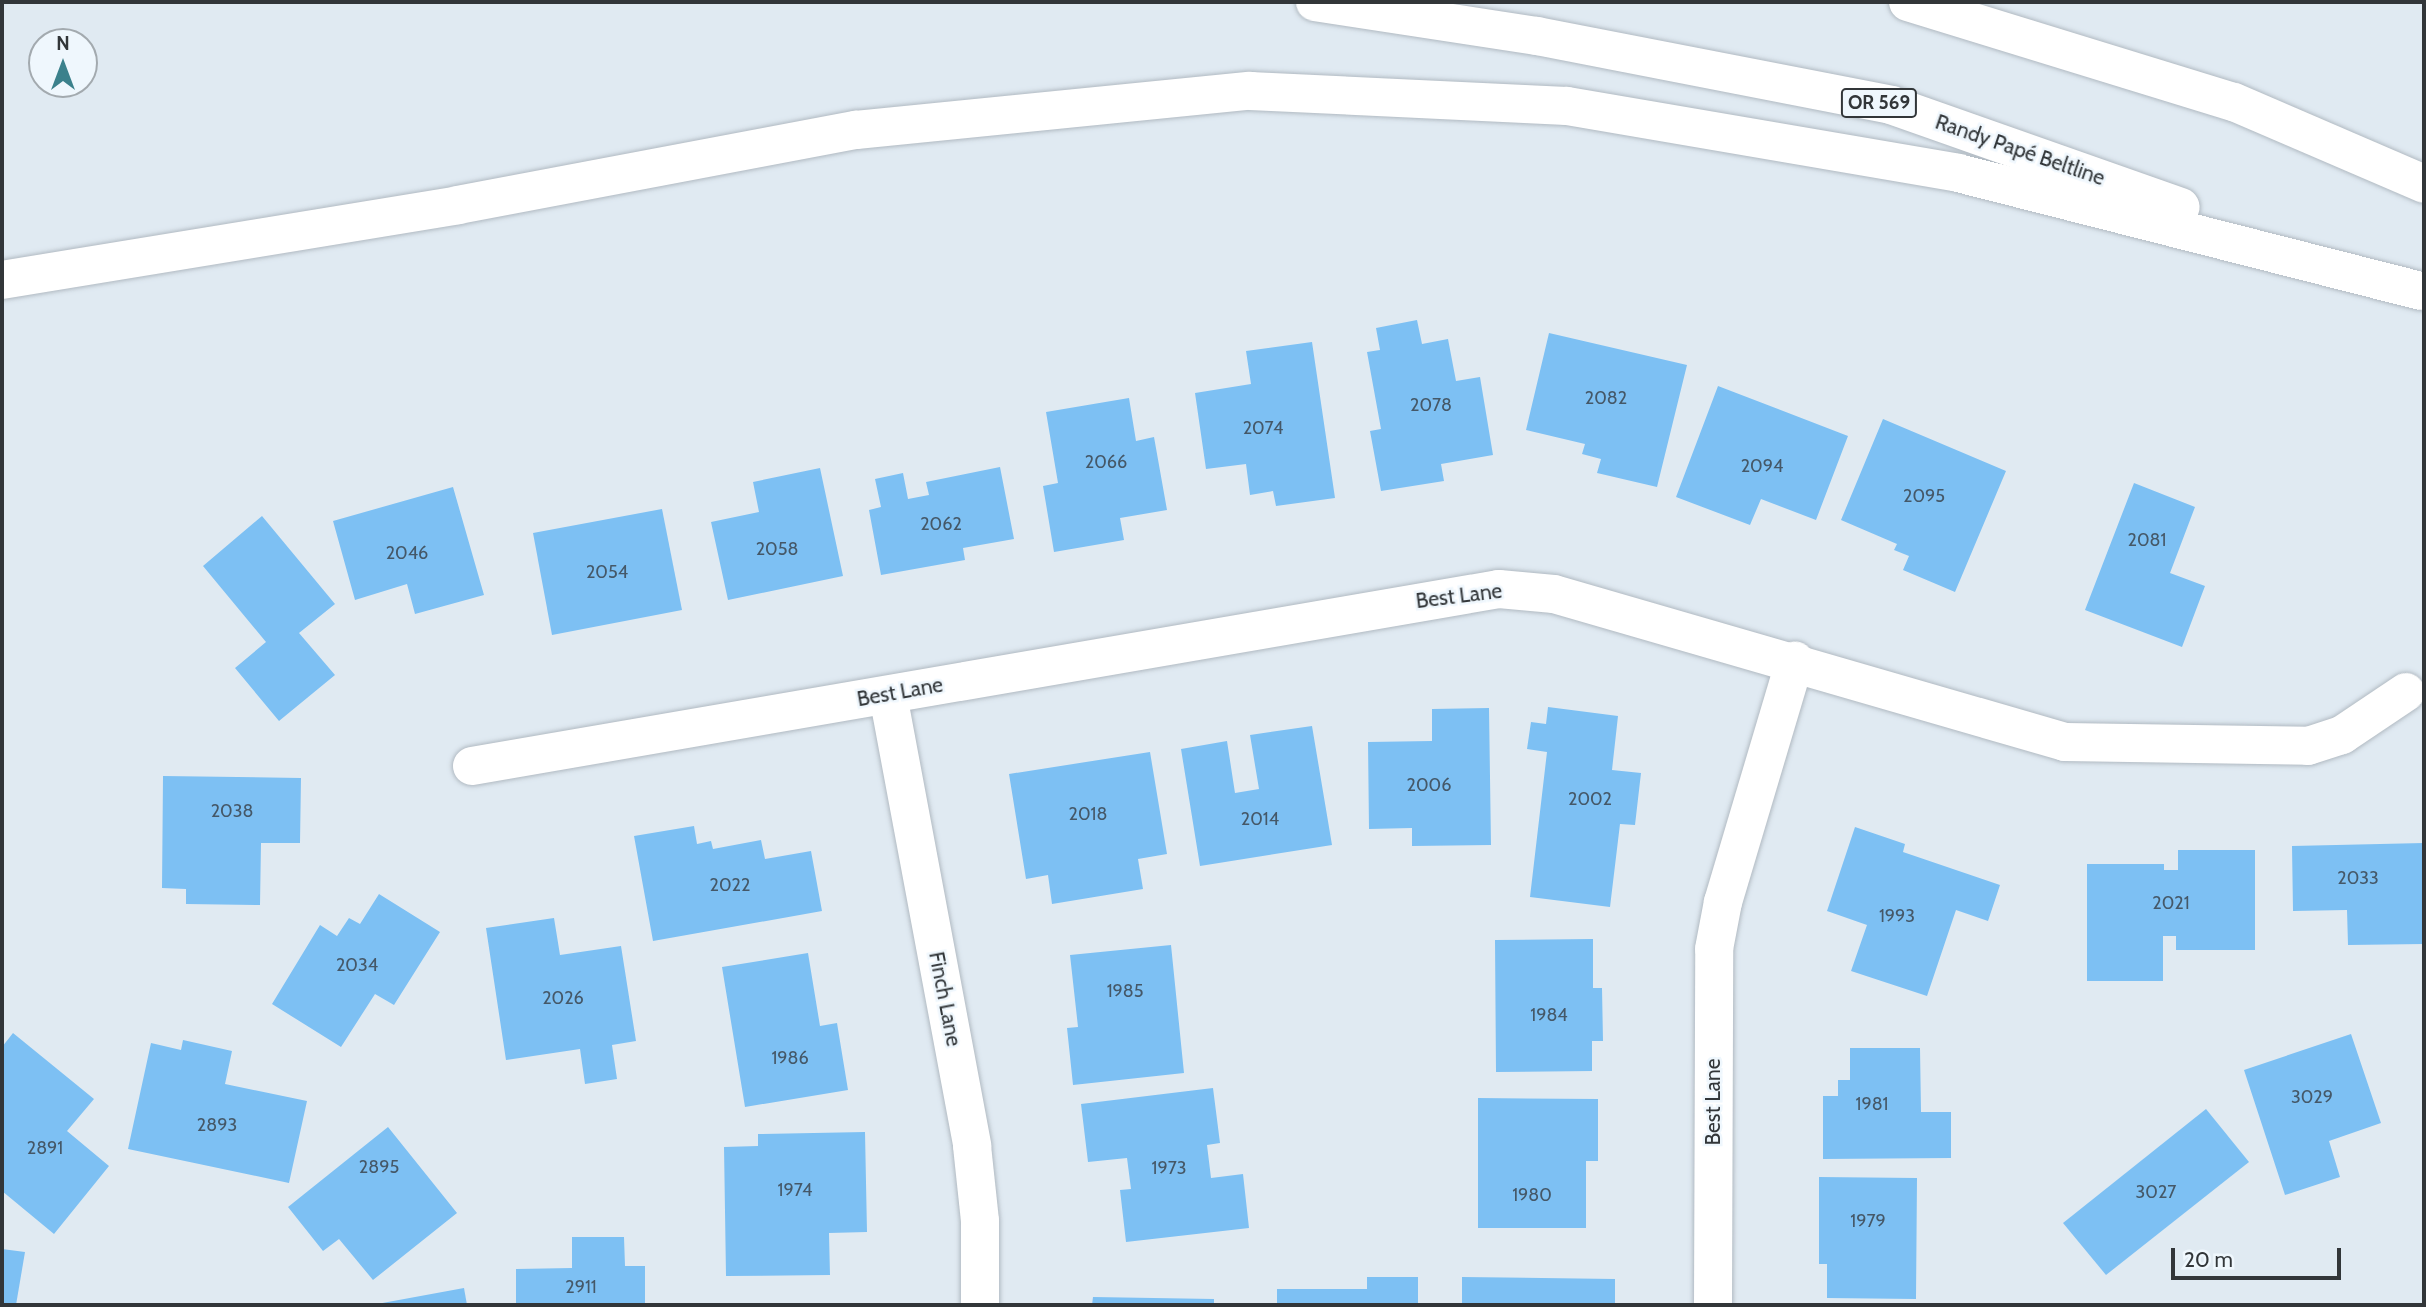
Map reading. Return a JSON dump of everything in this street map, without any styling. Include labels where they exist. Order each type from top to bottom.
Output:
[{"type":"main road","name":"Randy Papé Beltline","points":[[1315,2],[1537,36],[1891,105],[2423,292]]},
{"type":"main road","points":[[1908,2],[2234,102],[2424,184]]},
{"type":"main road","points":[[2,280],[458,205],[856,130],[1250,91],[1567,106],[1608,113],[1958,173],[2423,292]]},
{"type":"main road","name":"Best Lane","points":[[472,766],[1499,589],[1554,594],[1795,661],[1723,902],[1714,949],[1713,1305]]},
{"type":"main road","points":[[1795,661],[2042,737],[2089,744],[2308,746],[2342,734],[2406,692]]},
{"type":"main road","name":"Finch Lane","points":[[888,695],[972,1146],[979,1208],[980,1305]]},
{"type":"building","points":[[1417,320],[1422,344],[1448,339],[1456,381],[1480,377],[1493,455],[1441,464],[1444,481],[1381,491],[1370,431],[1381,429],[1367,352],[1380,350],[1376,328]]},
{"type":"building","points":[[1549,333],[1687,365],[1657,487],[1597,473],[1601,459],[1582,454],[1585,444],[1526,430]]},
{"type":"building","points":[[1312,342],[1335,498],[1276,506],[1273,491],[1250,495],[1246,464],[1206,469],[1195,393],[1251,384],[1246,351]]},
{"type":"building","points":[[1718,386],[1848,436],[1816,520],[1761,499],[1750,525],[1676,497]]},
{"type":"building","points":[[1129,398],[1136,441],[1154,437],[1167,510],[1120,518],[1124,540],[1054,552],[1043,486],[1058,483],[1046,412]]},
{"type":"building","points":[[1883,419],[2006,471],[1955,592],[1903,570],[1909,556],[1894,550],[1897,544],[1841,520]]},
{"type":"building","points":[[1000,467],[1014,539],[963,548],[965,560],[881,575],[869,510],[881,507],[875,479],[903,473],[908,499],[929,495],[926,482]]},
{"type":"building","points":[[820,468],[843,576],[728,600],[711,522],[759,512],[753,482]]},
{"type":"building","points":[[2134,483],[2195,507],[2170,573],[2205,586],[2182,647],[2085,610]]},
{"type":"building","points":[[453,487],[484,595],[415,614],[407,584],[355,600],[333,521]]},
{"type":"building","points":[[662,509],[682,610],[552,635],[533,533]]},
{"type":"building","points":[[262,516],[335,604],[299,633],[335,675],[279,721],[235,668],[266,642],[203,566]]},
{"type":"building","points":[[1548,707],[1618,716],[1612,770],[1641,773],[1635,825],[1620,824],[1610,907],[1530,897],[1547,752],[1527,749],[1531,722],[1546,724]]},
{"type":"building","points":[[1489,708],[1491,845],[1412,846],[1412,828],[1369,829],[1368,742],[1432,741],[1432,709]]},
{"type":"building","points":[[1312,726],[1332,845],[1200,866],[1181,749],[1227,741],[1235,793],[1259,789],[1250,735]]},
{"type":"building","points":[[1150,752],[1167,854],[1138,859],[1143,889],[1052,904],[1048,875],[1026,879],[1009,774]]},
{"type":"building","points":[[163,776],[301,778],[300,843],[261,843],[260,905],[186,904],[186,889],[162,888]]},
{"type":"building","points":[[694,826],[697,844],[711,841],[713,849],[761,840],[765,859],[811,851],[822,911],[653,941],[634,836]]},
{"type":"building","points":[[1855,827],[1905,844],[1903,852],[2000,885],[1988,921],[1956,910],[1927,996],[1851,971],[1867,925],[1827,911]]},
{"type":"building","points":[[2424,843],[2424,944],[2348,945],[2347,910],[2293,911],[2292,846]]},
{"type":"building","points":[[2178,850],[2255,850],[2255,950],[2176,950],[2176,936],[2163,936],[2163,981],[2087,981],[2087,864],[2164,864],[2164,870],[2178,870]]},
{"type":"building","points":[[379,894],[440,932],[394,1005],[375,994],[341,1047],[272,1004],[320,925],[337,936],[349,918],[360,924]]},
{"type":"building","points":[[554,918],[560,955],[621,946],[636,1041],[612,1045],[617,1079],[585,1084],[580,1049],[506,1060],[486,928]]},
{"type":"building","points":[[1593,939],[1593,988],[1602,988],[1603,1041],[1592,1041],[1592,1071],[1496,1072],[1495,940]]},
{"type":"building","points":[[1171,945],[1184,1073],[1073,1085],[1067,1028],[1078,1027],[1070,955]]},
{"type":"building","points":[[808,953],[820,1026],[837,1023],[848,1090],[745,1107],[722,967]]},
{"type":"building","points":[[13,1033],[94,1099],[67,1131],[109,1166],[54,1234],[2,1191],[2,1047]]},
{"type":"building","points":[[2351,1034],[2381,1123],[2329,1141],[2340,1177],[2285,1195],[2244,1070]]},
{"type":"building","points":[[183,1040],[232,1051],[225,1084],[307,1101],[289,1183],[128,1149],[151,1043],[181,1050]]},
{"type":"building","points":[[1850,1048],[1920,1048],[1921,1112],[1951,1112],[1951,1158],[1823,1159],[1823,1096],[1838,1096],[1838,1080],[1850,1080]]},
{"type":"building","points":[[1213,1088],[1220,1143],[1207,1145],[1211,1178],[1243,1174],[1249,1228],[1126,1242],[1120,1190],[1131,1189],[1127,1158],[1088,1162],[1081,1104]]},
{"type":"building","points":[[1478,1098],[1598,1099],[1598,1161],[1586,1161],[1586,1228],[1478,1228]]},
{"type":"building","points":[[2206,1109],[2249,1162],[2106,1275],[2063,1223]]},
{"type":"building","points":[[388,1127],[457,1213],[373,1280],[339,1239],[323,1251],[288,1207]]},
{"type":"building","points":[[865,1132],[867,1232],[829,1233],[830,1275],[726,1276],[724,1147],[758,1146],[758,1134]]},
{"type":"building","points":[[1819,1177],[1917,1178],[1916,1299],[1827,1298],[1827,1264],[1819,1264]]},
{"type":"building","points":[[572,1237],[624,1237],[625,1266],[645,1266],[645,1305],[516,1305],[516,1269],[572,1268]]},
{"type":"building","points":[[2,1249],[25,1252],[16,1305],[2,1305]]},
{"type":"building","points":[[1367,1277],[1418,1277],[1418,1305],[1277,1305],[1277,1289],[1367,1289]]},
{"type":"building","points":[[1462,1277],[1615,1279],[1615,1305],[1462,1305]]},
{"type":"building","points":[[464,1288],[467,1305],[377,1305],[377,1304]]},
{"type":"building","points":[[1093,1297],[1214,1299],[1214,1305],[1092,1305]]}]
